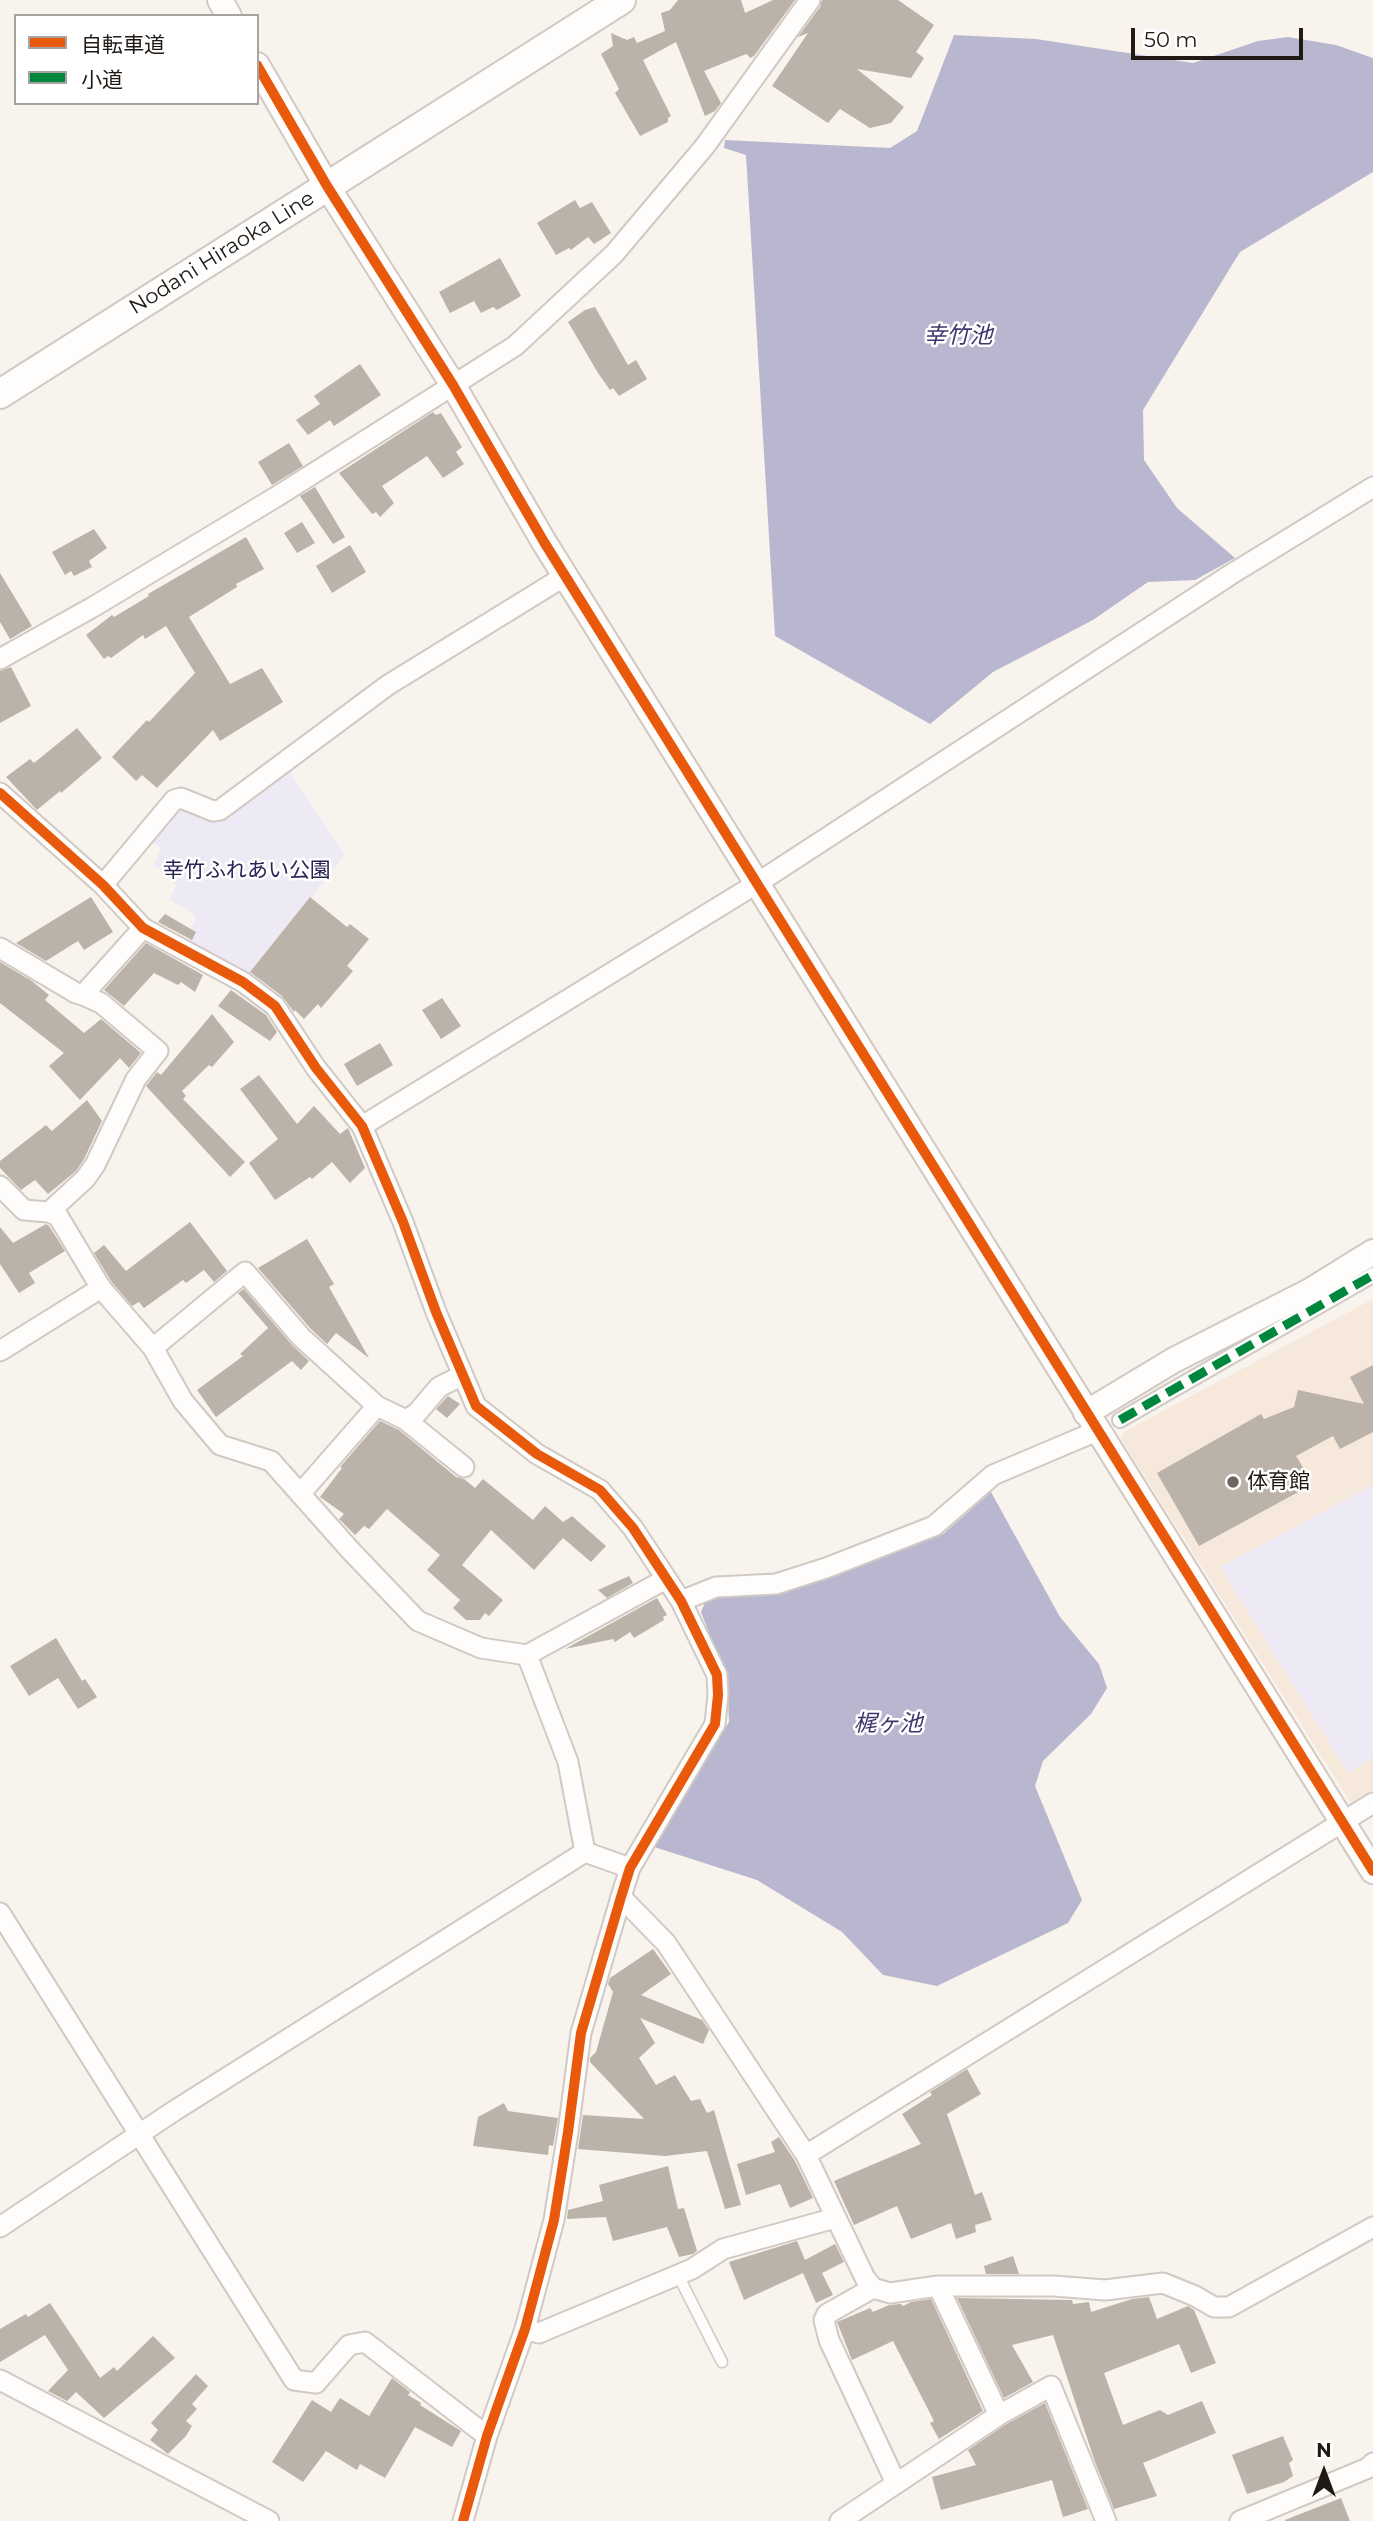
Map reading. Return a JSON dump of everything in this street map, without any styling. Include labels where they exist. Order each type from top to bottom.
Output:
[{"type":"main road","name":"Nodani Hiraoka Line","points":[[0,394],[621,0]]},
{"type":"street","points":[[0,659],[93,607],[264,504],[516,346],[614,254],[705,146],[810,0]]},
{"type":"street","points":[[259,68],[327,186],[453,385],[565,576],[1373,1871]]},
{"type":"street","points":[[362,1126],[756,884],[1218,583],[1373,487]]},
{"type":"street","points":[[103,885],[174,800],[181,798],[213,811],[220,810],[388,685],[565,576]]},
{"type":"street","points":[[0,793],[103,885],[143,928],[243,982],[275,1006],[317,1068],[362,1126],[476,1406],[537,1454],[600,1490],[633,1528],[681,1601],[717,1675],[715,1724],[630,1868],[621,1897],[581,2033],[554,2220],[525,2329],[487,2436],[463,2521]]},
{"type":"street","points":[[83,995],[143,928]]},
{"type":"street","points":[[0,948],[76,993],[100,1003],[158,1051],[136,1079],[96,1165],[85,1179],[49,1212]]},
{"type":"street","points":[[0,1186],[24,1210],[49,1212],[58,1216],[101,1288],[153,1348],[183,1401],[220,1446],[271,1461],[418,1620],[481,1648],[527,1655],[666,1579]]},
{"type":"street","points":[[681,1601],[716,1587],[776,1584],[826,1568],[934,1526],[993,1475],[1091,1422],[1174,1360],[1310,1291],[1373,1252]]},
{"type":"street","points":[[153,1348],[245,1272],[301,1337],[377,1406],[406,1420],[464,1467]]},
{"type":"street","points":[[1120,1420],[1373,1275]]},
{"type":"street","points":[[0,1351],[101,1288]]},
{"type":"street","points":[[406,1420],[417,1413],[439,1387],[463,1375]]},
{"type":"street","points":[[300,1494],[377,1406]]},
{"type":"street","points":[[527,1655],[568,1762],[585,1852]]},
{"type":"street","points":[[806,2155],[1373,1803]]},
{"type":"street","points":[[585,1852],[630,1868]]},
{"type":"street","points":[[0,2227],[585,1852]]},
{"type":"street","points":[[621,1897],[666,1943],[806,2155],[865,2278],[873,2288],[890,2293],[938,2287],[1054,2286],[1105,2290],[1163,2283],[1214,2307],[1229,2308],[1373,2227]]},
{"type":"street","points":[[0,1913],[294,2380],[317,2383],[349,2345],[365,2342],[487,2436]]},
{"type":"street","points":[[525,2329],[539,2333],[678,2275],[723,2249],[835,2218]]},
{"type":"street","points":[[938,2287],[999,2415]]},
{"type":"street","points":[[873,2288],[827,2314],[824,2320],[829,2340],[897,2483]]},
{"type":"street","points":[[0,2380],[269,2521]]},
{"type":"street","points":[[840,2521],[999,2415],[1051,2386],[1106,2521]]},
{"type":"street","points":[[1240,2521],[1368,2468],[1373,2463]]},
{"type":"lane","points":[[678,2275],[722,2362]]},
{"type":"shaded area","points":[[1373,1299],[1373,1790],[1351,1803],[1121,1439],[1124,1432]]},
{"type":"green space","name":"幸竹ふれあい公園","points":[[283,762],[345,855],[243,982],[183,950],[196,916],[169,899],[177,885],[153,864],[162,848],[143,837],[181,798],[221,810]]},
{"type":"green space","points":[[1373,1485],[1373,1758],[1348,1773],[1220,1567]]},
{"type":"water","name":"幸竹池","points":[[954,35],[1036,39],[1193,63],[1258,41],[1288,37],[1336,45],[1373,58],[1373,172],[1240,252],[1143,410],[1144,460],[1177,508],[1235,558],[1195,580],[1148,582],[1093,620],[993,672],[930,724],[775,636],[746,155],[724,148],[725,140],[890,148],[917,131]]},
{"type":"water","name":"梶ヶ池","points":[[991,1492],[1060,1617],[1099,1664],[1107,1688],[1091,1714],[1043,1761],[1035,1786],[1082,1900],[1068,1923],[937,1986],[883,1975],[842,1932],[757,1880],[651,1846],[729,1722],[727,1679],[701,1612],[707,1598],[722,1593],[769,1592],[866,1564],[943,1534]]},
{"type":"building","points":[[678,0],[741,0],[745,13],[773,0],[795,0],[754,56],[750,58],[747,54],[704,71],[721,103],[715,111],[705,116],[676,42],[643,60],[671,116],[668,122],[640,136],[615,93],[619,89],[601,54],[613,46],[611,33],[627,40],[634,37],[637,43],[665,31],[661,13],[670,10]]},
{"type":"building","points":[[822,0],[898,0],[934,25],[916,52],[924,58],[911,78],[857,69],[904,107],[891,123],[870,128],[840,109],[828,123],[772,86],[808,33],[798,37],[820,7]]},
{"type":"building","points":[[575,200],[580,208],[592,202],[611,233],[594,244],[588,237],[571,250],[569,248],[556,255],[537,223]]},
{"type":"building","points":[[500,258],[521,296],[497,310],[493,307],[481,313],[474,301],[450,313],[439,292]]},
{"type":"building","points":[[595,307],[628,365],[636,360],[647,379],[619,396],[613,388],[610,390],[598,373],[568,322],[585,310]]},
{"type":"building","points":[[360,364],[381,395],[334,426],[330,420],[308,435],[296,420],[320,404],[314,396]]},
{"type":"building","points":[[433,412],[436,415],[441,413],[462,447],[456,452],[464,464],[443,478],[427,456],[382,486],[394,503],[380,517],[376,512],[372,514],[339,473]]},
{"type":"building","points":[[289,443],[303,466],[272,485],[258,462]]},
{"type":"building","points":[[315,487],[345,537],[333,544],[300,496]]},
{"type":"building","points":[[302,522],[315,543],[297,553],[284,533]]},
{"type":"building","points":[[94,529],[107,548],[89,561],[92,567],[74,576],[71,571],[65,575],[52,552]]},
{"type":"building","points":[[246,537],[264,569],[236,584],[237,587],[189,617],[230,684],[262,668],[283,702],[220,741],[213,730],[157,788],[142,775],[136,781],[112,757],[195,673],[166,626],[145,639],[143,635],[111,658],[108,656],[104,659],[86,635],[112,615],[114,617]]},
{"type":"building","points":[[350,545],[366,572],[332,593],[316,566]]},
{"type":"building","points":[[0,573],[32,626],[10,639],[0,622]]},
{"type":"building","points":[[11,667],[31,706],[0,723],[0,671]]},
{"type":"building","points":[[77,728],[102,758],[37,810],[6,777],[30,759],[34,763]]},
{"type":"building","points":[[91,897],[113,932],[84,950],[78,941],[46,961],[16,943]]},
{"type":"building","points":[[310,897],[347,927],[350,924],[369,939],[347,966],[353,971],[321,1008],[318,1004],[304,1019],[295,1010],[294,1012],[282,996],[250,972]]},
{"type":"building","points":[[165,914],[196,932],[192,940],[158,922]]},
{"type":"building","points":[[146,943],[203,975],[195,992],[181,982],[178,985],[154,973],[124,1006],[104,990]]},
{"type":"building","points":[[0,962],[32,981],[49,995],[45,1000],[84,1033],[101,1019],[141,1053],[129,1068],[120,1058],[80,1100],[49,1066],[64,1053],[0,1003]]},
{"type":"building","points":[[231,990],[266,1015],[277,1032],[270,1041],[218,1006]]},
{"type":"building","points":[[442,998],[461,1026],[441,1039],[422,1010]]},
{"type":"building","points":[[212,1014],[234,1042],[212,1067],[209,1065],[182,1091],[186,1096],[183,1099],[245,1162],[230,1177],[146,1086],[157,1072],[161,1075]]},
{"type":"building","points":[[380,1043],[393,1065],[357,1086],[344,1064]]},
{"type":"building","points":[[259,1075],[297,1124],[314,1106],[340,1134],[348,1128],[365,1168],[350,1183],[332,1162],[312,1179],[310,1177],[275,1200],[249,1163],[278,1139],[240,1089]]},
{"type":"building","points":[[87,1100],[102,1121],[76,1171],[48,1194],[35,1180],[21,1190],[0,1168],[0,1161],[46,1125],[52,1131]]},
{"type":"building","points":[[190,1222],[227,1271],[214,1282],[204,1270],[186,1283],[183,1280],[144,1308],[139,1302],[132,1306],[111,1281],[94,1253],[104,1245],[126,1271]]},
{"type":"building","points":[[46,1224],[65,1251],[29,1273],[35,1283],[19,1293],[0,1264],[0,1227],[13,1243]]},
{"type":"building","points":[[307,1239],[334,1284],[329,1287],[369,1358],[336,1333],[327,1344],[258,1268]]},
{"type":"building","points":[[244,1289],[309,1361],[301,1370],[292,1361],[216,1417],[197,1390],[243,1356],[240,1354],[268,1328],[238,1293]]},
{"type":"building","name":"体育館","points":[[1373,1365],[1373,1432],[1340,1449],[1333,1436],[1296,1456],[1310,1479],[1300,1485],[1302,1490],[1199,1546],[1157,1473],[1261,1414],[1264,1419],[1294,1407],[1298,1390],[1364,1404],[1350,1377]]},
{"type":"building","points":[[448,1396],[460,1404],[447,1418],[436,1409]]},
{"type":"building","points":[[380,1421],[399,1430],[456,1477],[464,1479],[475,1488],[483,1479],[533,1520],[545,1506],[563,1522],[572,1516],[606,1546],[591,1562],[563,1538],[534,1570],[491,1530],[462,1565],[503,1600],[489,1616],[485,1613],[480,1620],[466,1620],[453,1608],[460,1600],[427,1570],[440,1555],[387,1509],[369,1529],[364,1526],[355,1535],[339,1519],[344,1514],[320,1497],[342,1468],[340,1467]]},
{"type":"building","points":[[629,1576],[633,1583],[607,1598],[598,1590]]},
{"type":"building","points":[[657,1598],[667,1615],[663,1617],[664,1620],[634,1638],[630,1632],[615,1642],[613,1639],[565,1649]]},
{"type":"building","points":[[56,1638],[82,1681],[85,1679],[97,1697],[78,1709],[58,1678],[29,1696],[10,1666]]},
{"type":"building","points":[[653,1949],[671,1974],[641,1995],[702,2020],[709,2030],[703,2044],[640,2018],[655,2043],[639,2058],[656,2085],[675,2075],[691,2101],[700,2099],[707,2113],[714,2110],[741,2205],[725,2209],[707,2151],[665,2156],[578,2149],[583,2115],[644,2119],[590,2062],[590,2058],[596,2052],[613,1992],[608,1984],[610,1978]]},
{"type":"building","points":[[967,2069],[981,2094],[947,2114],[975,2195],[982,2192],[992,2220],[975,2225],[976,2232],[956,2239],[951,2223],[911,2239],[897,2206],[854,2225],[834,2181],[921,2144],[902,2114],[932,2095],[930,2092]]},
{"type":"building","points":[[504,2103],[508,2111],[558,2118],[553,2146],[549,2145],[548,2155],[473,2146],[478,2117]]},
{"type":"building","points":[[779,2137],[795,2161],[813,2198],[790,2208],[780,2184],[746,2195],[737,2164],[775,2152],[771,2142]]},
{"type":"building","points":[[668,2166],[678,2209],[684,2208],[697,2251],[693,2254],[679,2257],[667,2227],[613,2241],[606,2217],[567,2219],[568,2210],[603,2201],[599,2185]]},
{"type":"building","points":[[797,2241],[805,2260],[835,2244],[844,2262],[822,2273],[833,2295],[816,2303],[803,2273],[744,2300],[729,2262]]},
{"type":"building","points":[[1013,2256],[1019,2274],[986,2274],[984,2266]]},
{"type":"building","points":[[1149,2297],[1157,2319],[1188,2306],[1194,2310],[1216,2363],[1191,2373],[1179,2344],[1104,2373],[1123,2425],[1160,2410],[1168,2415],[1202,2401],[1216,2433],[1143,2463],[1157,2496],[1114,2509],[1095,2462],[1053,2335],[1012,2345],[1033,2382],[1004,2398],[957,2298],[1072,2300],[1073,2304],[1089,2302],[1091,2312],[1132,2299]]},
{"type":"building","points":[[931,2299],[983,2411],[939,2439],[930,2423],[934,2421],[893,2341],[852,2360],[837,2322],[870,2308],[873,2312],[889,2305],[903,2306]]},
{"type":"building","points":[[50,2303],[100,2378],[114,2367],[117,2371],[153,2336],[175,2358],[104,2418],[76,2392],[67,2401],[48,2391],[68,2370],[45,2335],[0,2362],[0,2329],[26,2314],[28,2317]]},
{"type":"building","points":[[196,2374],[208,2386],[192,2404],[197,2409],[186,2421],[192,2426],[168,2454],[150,2440],[158,2430],[151,2423]]},
{"type":"building","points":[[392,2378],[410,2392],[408,2395],[421,2403],[420,2405],[461,2431],[452,2447],[415,2427],[385,2478],[360,2464],[357,2470],[326,2451],[303,2482],[272,2462],[312,2400],[331,2412],[340,2398],[369,2416]]},
{"type":"building","points":[[1045,2403],[1088,2509],[1063,2517],[1052,2480],[941,2510],[932,2477],[976,2465],[968,2450]]},
{"type":"building","points":[[1283,2436],[1293,2460],[1289,2463],[1293,2476],[1284,2482],[1247,2494],[1232,2455]]},
{"type":"building","points":[[1341,2498],[1350,2521],[1285,2521],[1285,2520]]},
{"type":"marked path","points":[[1120,1420],[1373,1275]]},
{"type":"cycle path","points":[[259,68],[327,186],[453,385],[544,542],[1373,1871]]},
{"type":"cycle path","points":[[0,793],[103,885],[143,928],[243,982],[275,1006],[316,1068],[362,1126],[476,1406],[537,1454],[600,1490],[633,1528],[681,1601],[717,1675],[715,1724],[630,1868],[621,1897],[581,2033],[554,2220],[525,2329],[487,2436],[463,2521]]},
{"type":"place","name":"体育館","points":[[1233,1482]]}]
